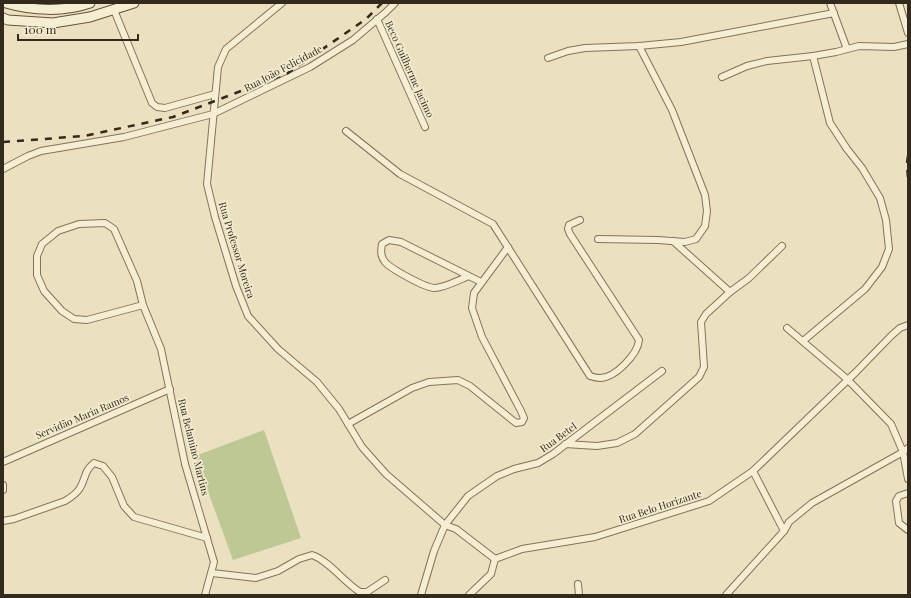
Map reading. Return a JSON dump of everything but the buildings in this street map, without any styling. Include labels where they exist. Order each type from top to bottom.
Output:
[{"type":"main road","points":[[6,3],[76,8],[90,3]]},
{"type":"main road","points":[[3,18],[8,20],[53,22],[90,17],[134,3]]},
{"type":"street","name":"Rua Professor Moreira","points":[[282,3],[226,49],[218,67],[207,184],[215,217],[236,286],[248,316],[278,349],[317,382],[339,409],[362,447],[386,474],[445,525],[456,529],[495,559]]},
{"type":"street","name":"Rua João Felicidade","points":[[3,169],[28,156],[41,152],[124,137],[213,114],[310,67],[352,40],[395,3]]},
{"type":"street","points":[[830,3],[847,49]]},
{"type":"street","points":[[899,3],[908,33]]},
{"type":"street","points":[[114,10],[152,103],[158,108],[165,108],[215,94]]},
{"type":"street","points":[[548,58],[568,51],[585,48],[639,46],[681,42],[834,13]]},
{"type":"street","name":"Beco Guilherme Jacimo","points":[[377,19],[425,127]]},
{"type":"street","points":[[722,77],[747,66],[767,61],[813,56],[859,46],[894,47],[908,44]]},
{"type":"street","points":[[598,239],[685,242],[696,239],[705,226],[707,211],[705,195],[672,110],[639,46]]},
{"type":"street","points":[[803,342],[865,289],[882,267],[889,249],[886,220],[880,198],[862,168],[847,149],[830,123],[813,56]]},
{"type":"street","points":[[346,131],[400,174],[493,224],[590,376],[600,378],[612,374],[626,363],[638,346],[639,340],[570,234],[568,229],[569,225],[580,220]]},
{"type":"street","points":[[105,223],[114,229],[137,281],[143,305],[87,320],[74,319],[62,311],[44,291],[37,275],[37,256],[42,244],[58,231],[79,224],[105,223]]},
{"type":"street","points":[[469,276],[444,286],[433,288],[399,273],[384,261],[380,252],[382,244],[389,240],[401,242],[469,276],[481,282]]},
{"type":"street","points":[[673,242],[730,292]]},
{"type":"street","points":[[565,444],[597,446],[617,443],[635,434],[699,377],[704,367],[701,322],[706,314],[730,292],[749,278],[782,246]]},
{"type":"street","points":[[348,424],[412,388],[429,382],[458,380],[470,386],[516,423],[522,422],[524,418],[521,411],[482,337],[472,308],[474,293],[508,247]]},
{"type":"street","name":"Rua Belamino Martins","points":[[143,305],[161,350],[185,464],[214,562],[205,595]]},
{"type":"street","name":"Rua Belo Horizante","points":[[495,559],[522,549],[595,537],[709,501],[753,471],[856,372],[891,336],[900,328],[908,325]]},
{"type":"street","points":[[787,328],[847,380],[891,424],[903,452],[908,479]]},
{"type":"street","name":"Rua Betel","points":[[445,525],[468,496],[496,476],[514,469],[538,463],[662,371]]},
{"type":"street","name":"Servidão Maria Ramos","points":[[3,462],[170,389]]},
{"type":"street","points":[[726,595],[784,530],[789,522],[812,503],[908,448]]},
{"type":"street","points":[[3,521],[14,519],[70,498],[79,489],[88,468],[94,463],[104,466],[112,478],[124,506],[134,517],[207,538]]},
{"type":"street","points":[[753,471],[784,530]]},
{"type":"street","points":[[3,485],[3,490]]},
{"type":"street","points":[[908,493],[899,496],[896,501],[899,523],[908,530]]},
{"type":"street","points":[[421,595],[434,551],[445,525]]},
{"type":"street","points":[[212,573],[256,578],[278,571],[299,559],[312,555],[320,559],[360,592],[367,592],[385,580]]},
{"type":"street","points":[[469,595],[491,574],[495,559]]},
{"type":"street","points":[[578,584],[579,595]]},
{"type":"green space","points":[[264,430],[301,538],[233,560],[195,456]]},
{"type":"railway","points":[[3,142],[84,136],[173,117],[288,73],[366,19],[382,3]]},
{"type":"railway","points":[[908,156],[908,179]]}]
